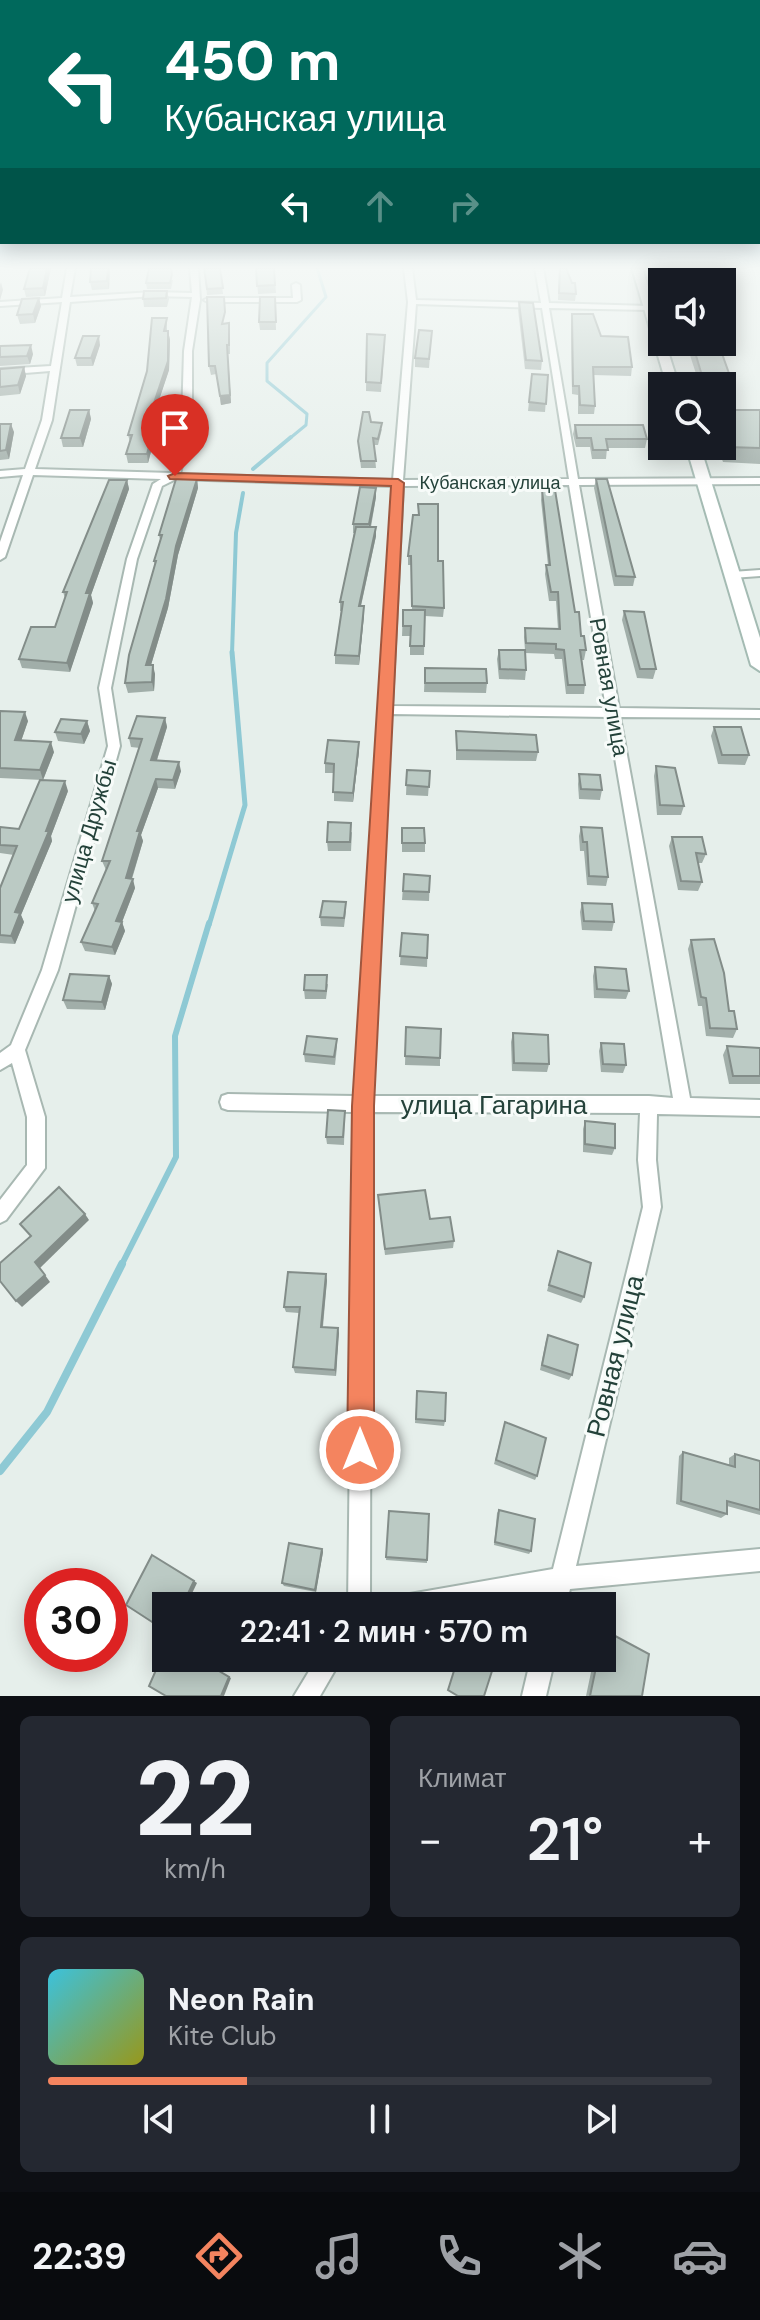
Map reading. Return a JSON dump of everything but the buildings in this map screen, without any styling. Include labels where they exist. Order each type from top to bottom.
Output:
[{"type":"main road","points":[[697,460],[760,665]]},
{"type":"street","points":[[0,557],[47,420],[57,347]]},
{"type":"street","name":"улица Дружбы","points":[[17,1050],[50,970],[114,746],[105,688],[132,559],[158,484],[175,476],[187,420],[188,347]]},
{"type":"street","points":[[359,1592],[363,1106],[409,347]]},
{"type":"street","name":"Ровная улица","points":[[552,347],[683,1105]]},
{"type":"street","points":[[0,372],[53,368]]},
{"type":"street","name":"Кубанская улица","points":[[0,474],[28,472],[398,483],[760,481]]},
{"type":"street","points":[[732,575],[760,573]]},
{"type":"street","points":[[387,710],[760,714]]},
{"type":"street","points":[[0,1063],[17,1050],[36,1117],[36,1168],[0,1214]]},
{"type":"street","name":"улица Гагарина","points":[[228,1102],[363,1106],[649,1104],[760,1108]]},
{"type":"street","name":"Ровная улица","points":[[558,1592],[652,1207],[647,1160],[649,1104]]},
{"type":"street","points":[[485,1592],[561,1579],[760,1560]]},
{"type":"street","points":[[306,1696],[321,1672]]},
{"type":"street","points":[[534,1696],[540,1672]]},
{"type":"waterway","points":[[281,347],[267,363],[267,381],[307,414],[306,425],[289,439]]},
{"type":"waterway","points":[[253,469],[291,437]]},
{"type":"waterway","points":[[232,653],[236,533],[243,493]]},
{"type":"waterway","points":[[209,925],[245,805],[232,653]]},
{"type":"waterway","points":[[121,1266],[176,1157],[175,1036],[209,923]]},
{"type":"waterway","points":[[0,1471],[47,1412],[122,1264]]},
{"type":"route","points":[[175,476],[398,483],[363,1106],[360,1450]]}]
